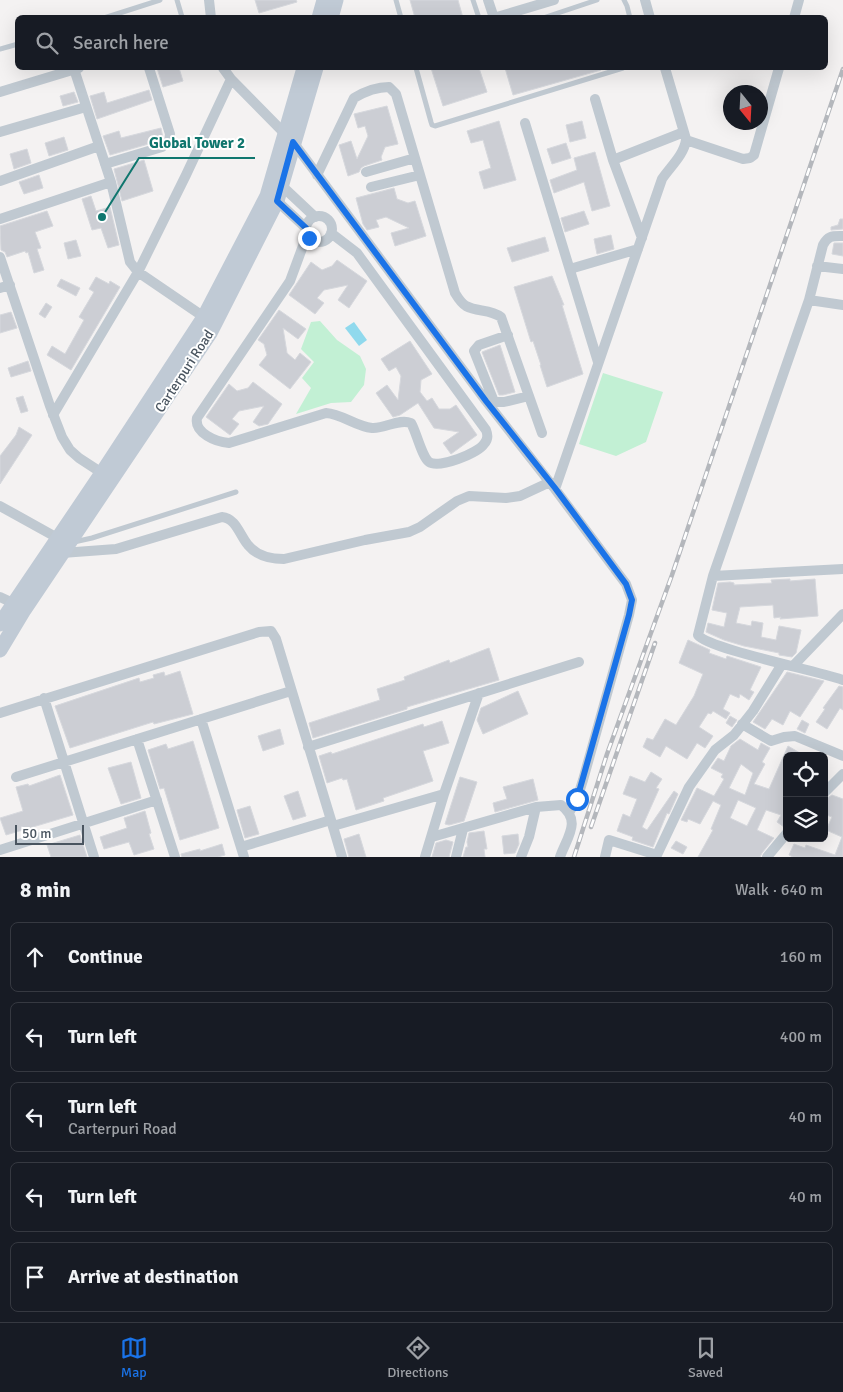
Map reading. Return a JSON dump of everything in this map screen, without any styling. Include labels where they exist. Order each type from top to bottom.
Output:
[{"type":"main road","points":[[320,15],[324,0]]},
{"type":"main road","points":[[332,15],[336,0]]},
{"type":"main road","name":"Carterpuri Road","points":[[0,624],[6,600],[63,545],[210,333],[274,191],[289,138],[304,70]]},
{"type":"main road","name":"Carterpuri Road","points":[[289,138],[315,70]]},
{"type":"main road","name":"Carterpuri Road","points":[[0,650],[63,545],[102,473],[204,317],[274,191]]},
{"type":"street","points":[[209,0],[211,15]]},
{"type":"street","points":[[488,0],[494,15]]},
{"type":"street","points":[[506,15],[554,0]]},
{"type":"street","points":[[645,0],[649,15]]},
{"type":"street","points":[[795,15],[799,0]]},
{"type":"street","points":[[0,92],[71,70]]},
{"type":"street","points":[[77,70],[86,107],[111,182],[130,262],[138,272],[204,317]]},
{"type":"street","points":[[105,164],[162,147],[169,142],[170,134],[150,70]]},
{"type":"street","points":[[224,70],[289,138],[480,394],[552,485],[626,584],[632,600],[586,772],[577,799],[570,811],[571,831],[560,857]]},
{"type":"street","points":[[552,485],[598,362],[662,179],[685,146],[685,136],[666,70]]},
{"type":"street","points":[[613,160],[685,136],[743,159],[750,158],[754,155],[778,70]]},
{"type":"street","points":[[53,415],[138,272],[231,79]]},
{"type":"street","points":[[317,175],[354,98],[360,94],[389,86],[396,94],[455,294],[464,305],[495,313],[501,317],[542,433]]},
{"type":"street","points":[[595,99],[613,160],[642,238]]},
{"type":"street","points":[[0,132],[86,107]]},
{"type":"street","points":[[525,123],[598,362]]},
{"type":"street","points":[[0,181],[99,146]]},
{"type":"street","points":[[366,172],[415,158]]},
{"type":"street","points":[[371,187],[420,175]]},
{"type":"street","points":[[0,218],[111,182]]},
{"type":"street","points":[[274,191],[315,217],[323,217],[329,222],[331,232],[357,253],[486,430],[488,435],[486,443],[481,448],[448,462],[436,464],[429,462],[425,456],[411,423],[406,421],[378,428],[368,428],[335,414],[326,413],[228,443],[220,442],[198,430],[197,418],[290,281],[309,221],[315,217]]},
{"type":"street","points":[[274,191],[312,241],[320,242],[327,239],[331,232]]},
{"type":"street","points":[[843,236],[830,236],[826,238],[809,300],[713,576],[698,632],[700,638],[782,664],[843,680]]},
{"type":"street","points":[[570,269],[638,249]]},
{"type":"street","points":[[0,257],[5,286],[62,437],[70,450],[102,473]]},
{"type":"street","points":[[817,266],[843,269]]},
{"type":"street","points":[[809,300],[843,305]]},
{"type":"street","points":[[508,335],[479,345],[474,351],[493,399],[496,402],[529,396]]},
{"type":"street","points":[[0,506],[63,545],[98,552],[116,549],[222,517],[228,518],[232,521],[248,546],[258,553],[274,559],[284,559],[409,532],[420,527],[457,501],[469,496],[506,498],[520,496],[552,485]]},
{"type":"street","points":[[713,576],[843,569]]},
{"type":"street","points":[[793,666],[843,614]]},
{"type":"street","points":[[0,713],[259,632],[270,631],[276,639],[342,857]]},
{"type":"street","points":[[308,747],[579,662]]},
{"type":"street","points":[[605,857],[609,840],[657,856],[689,787],[715,750],[734,734],[753,711],[782,664]]},
{"type":"street","points":[[16,777],[291,691]]},
{"type":"street","points":[[425,857],[444,794],[479,693]]},
{"type":"street","points":[[44,698],[94,857]]},
{"type":"street","points":[[201,720],[243,852],[332,823],[444,794]]},
{"type":"street","points":[[742,724],[771,741],[795,736],[843,756]]},
{"type":"street","points":[[137,740],[175,857]]},
{"type":"street","points":[[828,789],[843,774]]},
{"type":"street","points":[[0,850],[157,800]]},
{"type":"street","points":[[432,838],[536,807],[560,805],[570,811]]},
{"type":"street","points":[[521,857],[529,837],[536,807]]},
{"type":"street","points":[[456,857],[462,829]]},
{"type":"street","points":[[767,857],[783,838]]},
{"type":"lane","points":[[113,15],[160,0]]},
{"type":"lane","points":[[177,0],[181,15]]},
{"type":"lane","points":[[396,0],[401,15]]},
{"type":"lane","points":[[473,0],[478,15]]},
{"type":"lane","points":[[552,15],[597,0]]},
{"type":"lane","points":[[624,0],[629,15]]},
{"type":"lane","points":[[0,50],[15,45]]},
{"type":"lane","points":[[417,70],[431,122],[435,126],[616,70]]},
{"type":"lane","points":[[63,545],[92,538],[236,492]]},
{"type":"green space","points":[[320,321],[337,340],[360,356],[366,369],[364,385],[351,402],[331,403],[296,414],[311,388],[302,378],[314,362],[301,349],[311,322]]},
{"type":"green space","points":[[603,373],[663,392],[646,442],[616,456],[579,444]]},
{"type":"water","points":[[354,322],[367,340],[359,346],[345,328]]},
{"type":"building","points":[[255,0],[296,0],[297,2],[259,13]]},
{"type":"building","points":[[410,0],[458,0],[462,15],[414,15]]},
{"type":"building","points":[[158,70],[180,70],[183,81],[163,87]]},
{"type":"building","points":[[432,70],[480,70],[487,92],[443,106]]},
{"type":"building","points":[[506,70],[601,70],[513,95]]},
{"type":"building","points":[[149,90],[152,100],[97,119],[90,96],[104,92],[107,103]]},
{"type":"building","points":[[74,92],[78,102],[63,106],[60,96]]},
{"type":"building","points":[[387,106],[398,144],[385,147],[381,157],[382,160],[364,166],[359,172],[348,176],[339,145],[351,141],[357,159],[368,136],[365,126],[358,128],[354,114]]},
{"type":"building","points":[[499,121],[516,180],[484,189],[479,172],[491,168],[483,140],[471,143],[467,131]]},
{"type":"building","points":[[582,121],[586,138],[570,142],[566,125]]},
{"type":"building","points":[[161,128],[163,138],[159,141],[110,155],[103,136],[119,131],[121,138]]},
{"type":"building","points":[[64,137],[68,150],[49,156],[45,143]]},
{"type":"building","points":[[566,143],[571,158],[552,164],[547,149]]},
{"type":"building","points":[[27,149],[31,163],[14,169],[10,154]]},
{"type":"building","points":[[595,152],[610,206],[592,211],[584,182],[554,193],[550,180],[577,170],[574,158]]},
{"type":"building","points":[[144,160],[153,191],[122,201],[114,169]]},
{"type":"building","points":[[39,175],[43,188],[24,194],[19,182]]},
{"type":"building","points":[[394,188],[397,199],[408,203],[415,201],[426,236],[395,246],[391,233],[409,228],[386,217],[376,220],[379,227],[367,230],[363,224],[356,198]]},
{"type":"building","points":[[91,196],[96,211],[110,207],[119,245],[108,248],[101,228],[92,230],[82,199]]},
{"type":"building","points":[[47,211],[53,226],[35,232],[41,248],[37,249],[44,270],[34,273],[28,252],[26,253],[25,251],[7,257],[5,252],[1,250],[0,226]]},
{"type":"building","points":[[584,211],[589,224],[565,232],[561,218]]},
{"type":"building","points":[[840,219],[843,219],[843,229],[831,230],[831,227],[838,225]]},
{"type":"building","points":[[611,235],[614,249],[597,254],[594,239]]},
{"type":"building","points":[[545,237],[549,251],[512,262],[507,248]]},
{"type":"building","points":[[76,240],[81,256],[68,259],[64,243]]},
{"type":"building","points":[[834,243],[843,243],[843,256],[832,254]]},
{"type":"building","points":[[337,260],[367,281],[349,308],[338,300],[348,285],[324,290],[317,298],[324,303],[315,314],[289,295],[311,262],[322,270],[332,266]]},
{"type":"building","points":[[552,276],[564,305],[562,305],[583,374],[547,387],[514,287]]},
{"type":"building","points":[[96,277],[109,284],[110,281],[120,287],[71,370],[47,355],[52,346],[65,354],[84,320],[79,317],[94,292],[89,289]]},
{"type":"building","points":[[61,279],[80,288],[76,296],[57,286]]},
{"type":"building","points":[[46,303],[52,307],[45,318],[39,314]]},
{"type":"building","points":[[279,310],[306,329],[298,339],[283,328],[287,353],[295,360],[300,353],[311,362],[290,389],[259,365],[267,355],[264,344],[258,340]]},
{"type":"building","points":[[11,312],[17,328],[0,333],[0,315]]},
{"type":"building","points":[[410,341],[432,374],[421,380],[420,392],[427,401],[432,398],[439,409],[450,409],[456,405],[477,435],[451,454],[443,443],[459,432],[434,428],[418,403],[400,415],[393,417],[376,393],[387,385],[398,400],[401,376],[396,367],[389,371],[381,359]]},
{"type":"building","points":[[500,345],[515,392],[503,395],[499,395],[482,352]]},
{"type":"building","points":[[28,361],[31,371],[11,377],[8,368]]},
{"type":"building","points":[[253,382],[282,404],[268,424],[259,426],[253,422],[264,406],[239,411],[232,419],[239,424],[230,435],[206,417],[229,384],[237,391],[248,388]]},
{"type":"building","points":[[23,396],[28,411],[21,413],[16,398]]},
{"type":"building","points":[[19,427],[32,435],[0,484],[0,456],[16,435]]},
{"type":"building","points":[[790,579],[790,581],[815,579],[818,616],[780,619],[781,617],[774,618],[773,605],[740,607],[736,623],[751,626],[752,621],[763,623],[761,637],[776,640],[779,626],[801,630],[796,653],[792,657],[744,646],[706,632],[708,623],[724,627],[727,613],[712,610],[718,583],[730,582],[734,583],[734,585],[772,583],[771,580]]},
{"type":"building","points":[[688,640],[710,650],[709,653],[726,659],[727,656],[761,667],[750,690],[754,692],[749,700],[740,694],[739,698],[730,694],[723,709],[730,713],[726,719],[713,711],[711,714],[708,713],[699,727],[713,736],[705,748],[697,743],[687,759],[666,746],[660,757],[643,747],[647,738],[653,740],[665,719],[676,725],[694,696],[703,674],[679,663]]},
{"type":"building","points":[[489,648],[499,680],[407,707],[407,709],[313,738],[309,723],[380,700],[377,689],[405,680],[404,677],[449,660],[450,663]]},
{"type":"building","points":[[180,671],[193,714],[154,724],[153,722],[70,748],[55,706],[139,678],[140,682],[154,678],[153,675],[164,672],[165,676]]},
{"type":"building","points":[[787,672],[824,681],[800,717],[790,711],[783,725],[772,719],[765,729],[753,722]]},
{"type":"building","points":[[839,686],[843,687],[843,710],[840,708],[827,729],[816,722],[825,709],[823,708]]},
{"type":"building","points":[[518,691],[528,714],[483,734],[477,720],[481,708]]},
{"type":"building","points":[[730,716],[737,720],[732,727],[726,723]]},
{"type":"building","points":[[802,720],[809,724],[805,733],[797,729]]},
{"type":"building","points":[[442,721],[449,743],[423,751],[433,781],[383,798],[384,801],[356,810],[347,779],[343,780],[342,778],[327,783],[319,756],[331,752],[332,754],[423,724],[424,727]]},
{"type":"building","points":[[280,729],[284,744],[263,751],[258,736]]},
{"type":"building","points":[[740,739],[758,750],[761,743],[770,748],[762,762],[765,764],[754,784],[769,789],[783,757],[783,826],[777,822],[781,815],[766,810],[757,830],[774,838],[760,857],[698,857],[713,830],[711,829],[721,805],[713,801],[700,824],[688,819],[687,822],[681,820],[697,788],[714,796],[724,779],[721,777],[723,774],[711,768],[718,758],[724,761],[731,746]],"holes":[[[741,764],[753,773],[745,795],[729,788]],[[738,800],[756,808],[747,826],[730,818]]]},
{"type":"building","points":[[193,741],[219,828],[180,840],[164,788],[160,789],[148,750],[166,744],[168,749]]},
{"type":"building","points":[[788,746],[798,752],[785,752]]},
{"type":"building","points":[[131,762],[141,798],[121,804],[108,768]]},
{"type":"building","points":[[651,772],[662,779],[656,788],[659,789],[642,827],[647,830],[674,791],[678,794],[669,814],[667,813],[653,847],[632,840],[633,837],[617,831],[623,814],[630,817],[637,799],[623,794],[630,776],[645,782]]},
{"type":"building","points":[[60,775],[73,815],[6,835],[0,818],[23,811],[16,787],[28,784],[29,786]]},
{"type":"building","points":[[460,777],[477,782],[464,821],[449,825],[445,824]]},
{"type":"building","points":[[533,779],[538,800],[495,812],[493,803],[507,799],[503,787]]},
{"type":"building","points":[[298,791],[306,816],[293,820],[284,796]]},
{"type":"building","points":[[832,795],[843,799],[843,857],[793,857],[789,855],[794,844],[805,848],[806,845],[835,855],[842,837],[828,831],[832,817],[828,816],[828,798]]},
{"type":"building","points":[[250,806],[259,834],[245,838],[237,810]]},
{"type":"building","points":[[145,811],[154,849],[134,855],[129,842],[104,849],[100,837],[127,828],[124,818]]},
{"type":"building","points":[[484,831],[487,849],[484,849],[485,857],[463,857],[466,847],[468,847],[469,833]]},
{"type":"building","points":[[359,834],[366,857],[349,857],[344,839]]},
{"type":"building","points":[[518,834],[519,844],[515,853],[504,854],[502,836]]},
{"type":"building","points":[[80,835],[87,857],[51,857],[47,845]]},
{"type":"building","points":[[446,840],[453,842],[449,857],[432,857],[436,843]]},
{"type":"building","points":[[676,841],[687,847],[683,854],[671,848]]},
{"type":"building","points":[[222,844],[225,855],[218,857],[182,857],[181,854],[200,849],[200,851]]},
{"type":"railway","points":[[574,857],[607,754],[672,575],[843,69]]},
{"type":"railway","points":[[591,827],[655,643]]},
{"type":"place","name":"Global Tower 2","points":[[102,217]]},
{"type":"route","points":[[309,238],[306,228],[277,201],[293,142],[486,401],[555,488],[626,584],[632,600],[629,615],[577,799]]}]
